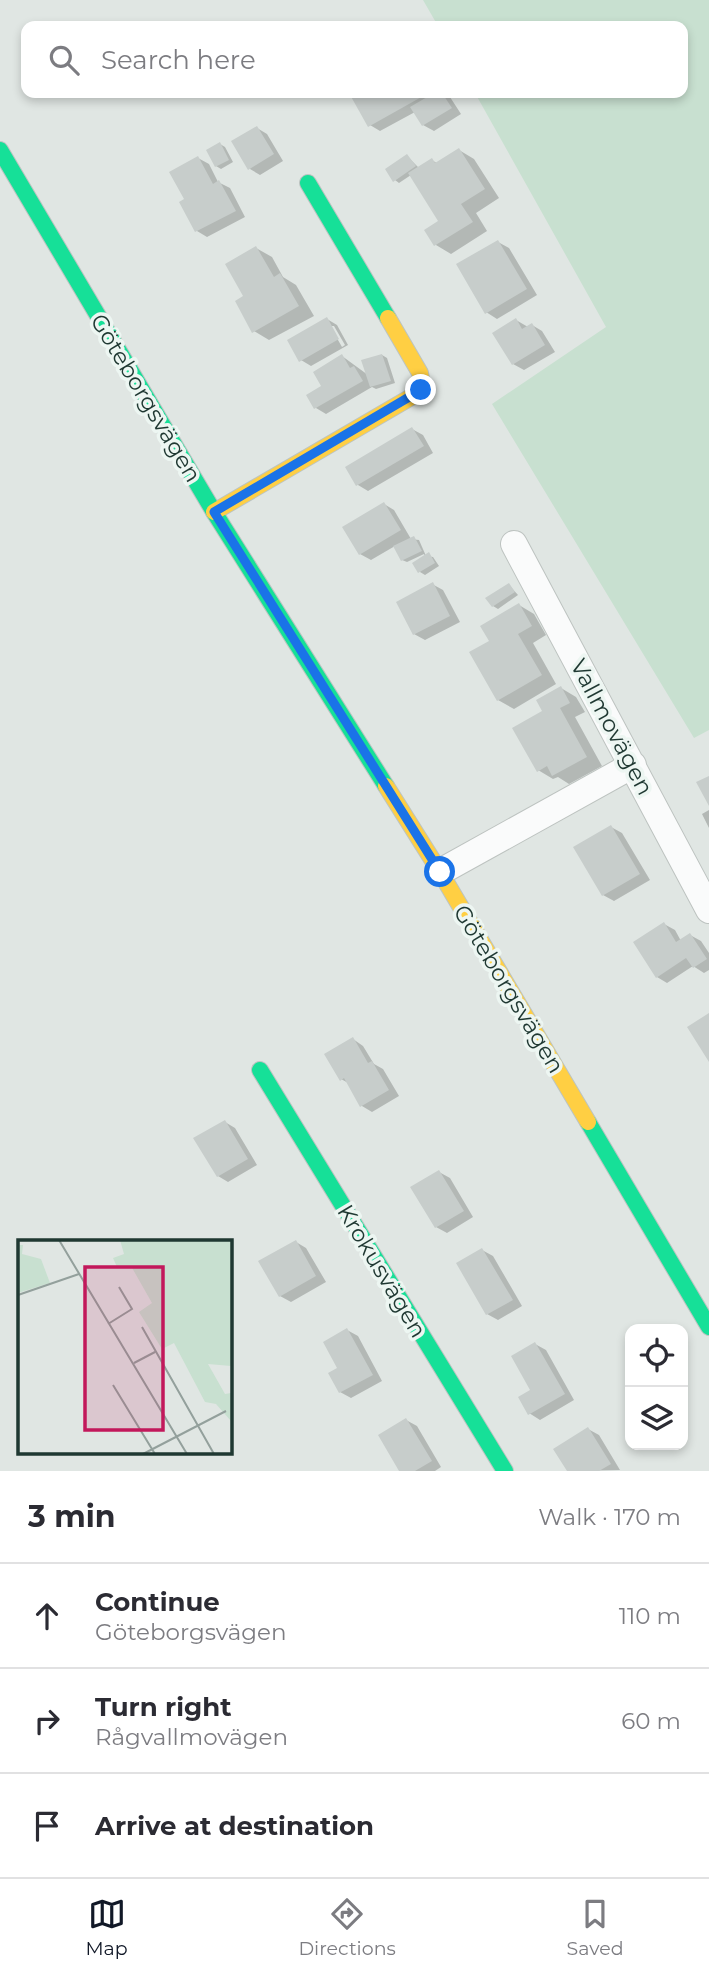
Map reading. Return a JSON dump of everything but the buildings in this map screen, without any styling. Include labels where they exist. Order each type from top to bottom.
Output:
[{"type":"street","name":"Göteborgsvägen","points":[[0,150],[214,512],[440,872],[709,1327]]},
{"type":"street","points":[[214,512],[421,390],[423,382],[418,369],[308,183]]},
{"type":"street","name":"Vallmovägen","points":[[514,544],[709,910]]},
{"type":"street","points":[[440,872],[633,765]]},
{"type":"street","name":"Krokusvägen","points":[[260,1070],[505,1471]]},
{"type":"green space","points":[[423,0],[709,0],[709,730],[694,738],[492,404],[606,327],[478,98],[688,98],[688,21],[435,21]]},
{"type":"traffic: fast","points":[[0,150],[214,512],[386,786]]},
{"type":"traffic: fast","points":[[308,183],[388,318]]},
{"type":"traffic: fast","points":[[260,1070],[505,1471]]},
{"type":"traffic: fast","points":[[588,1122],[709,1327]]},
{"type":"traffic: slow","points":[[214,512],[418,393],[422,384],[420,373],[388,318]]},
{"type":"traffic: slow","points":[[386,786],[588,1122]]},
{"type":"route","points":[[421,390],[214,512],[440,872]]}]
